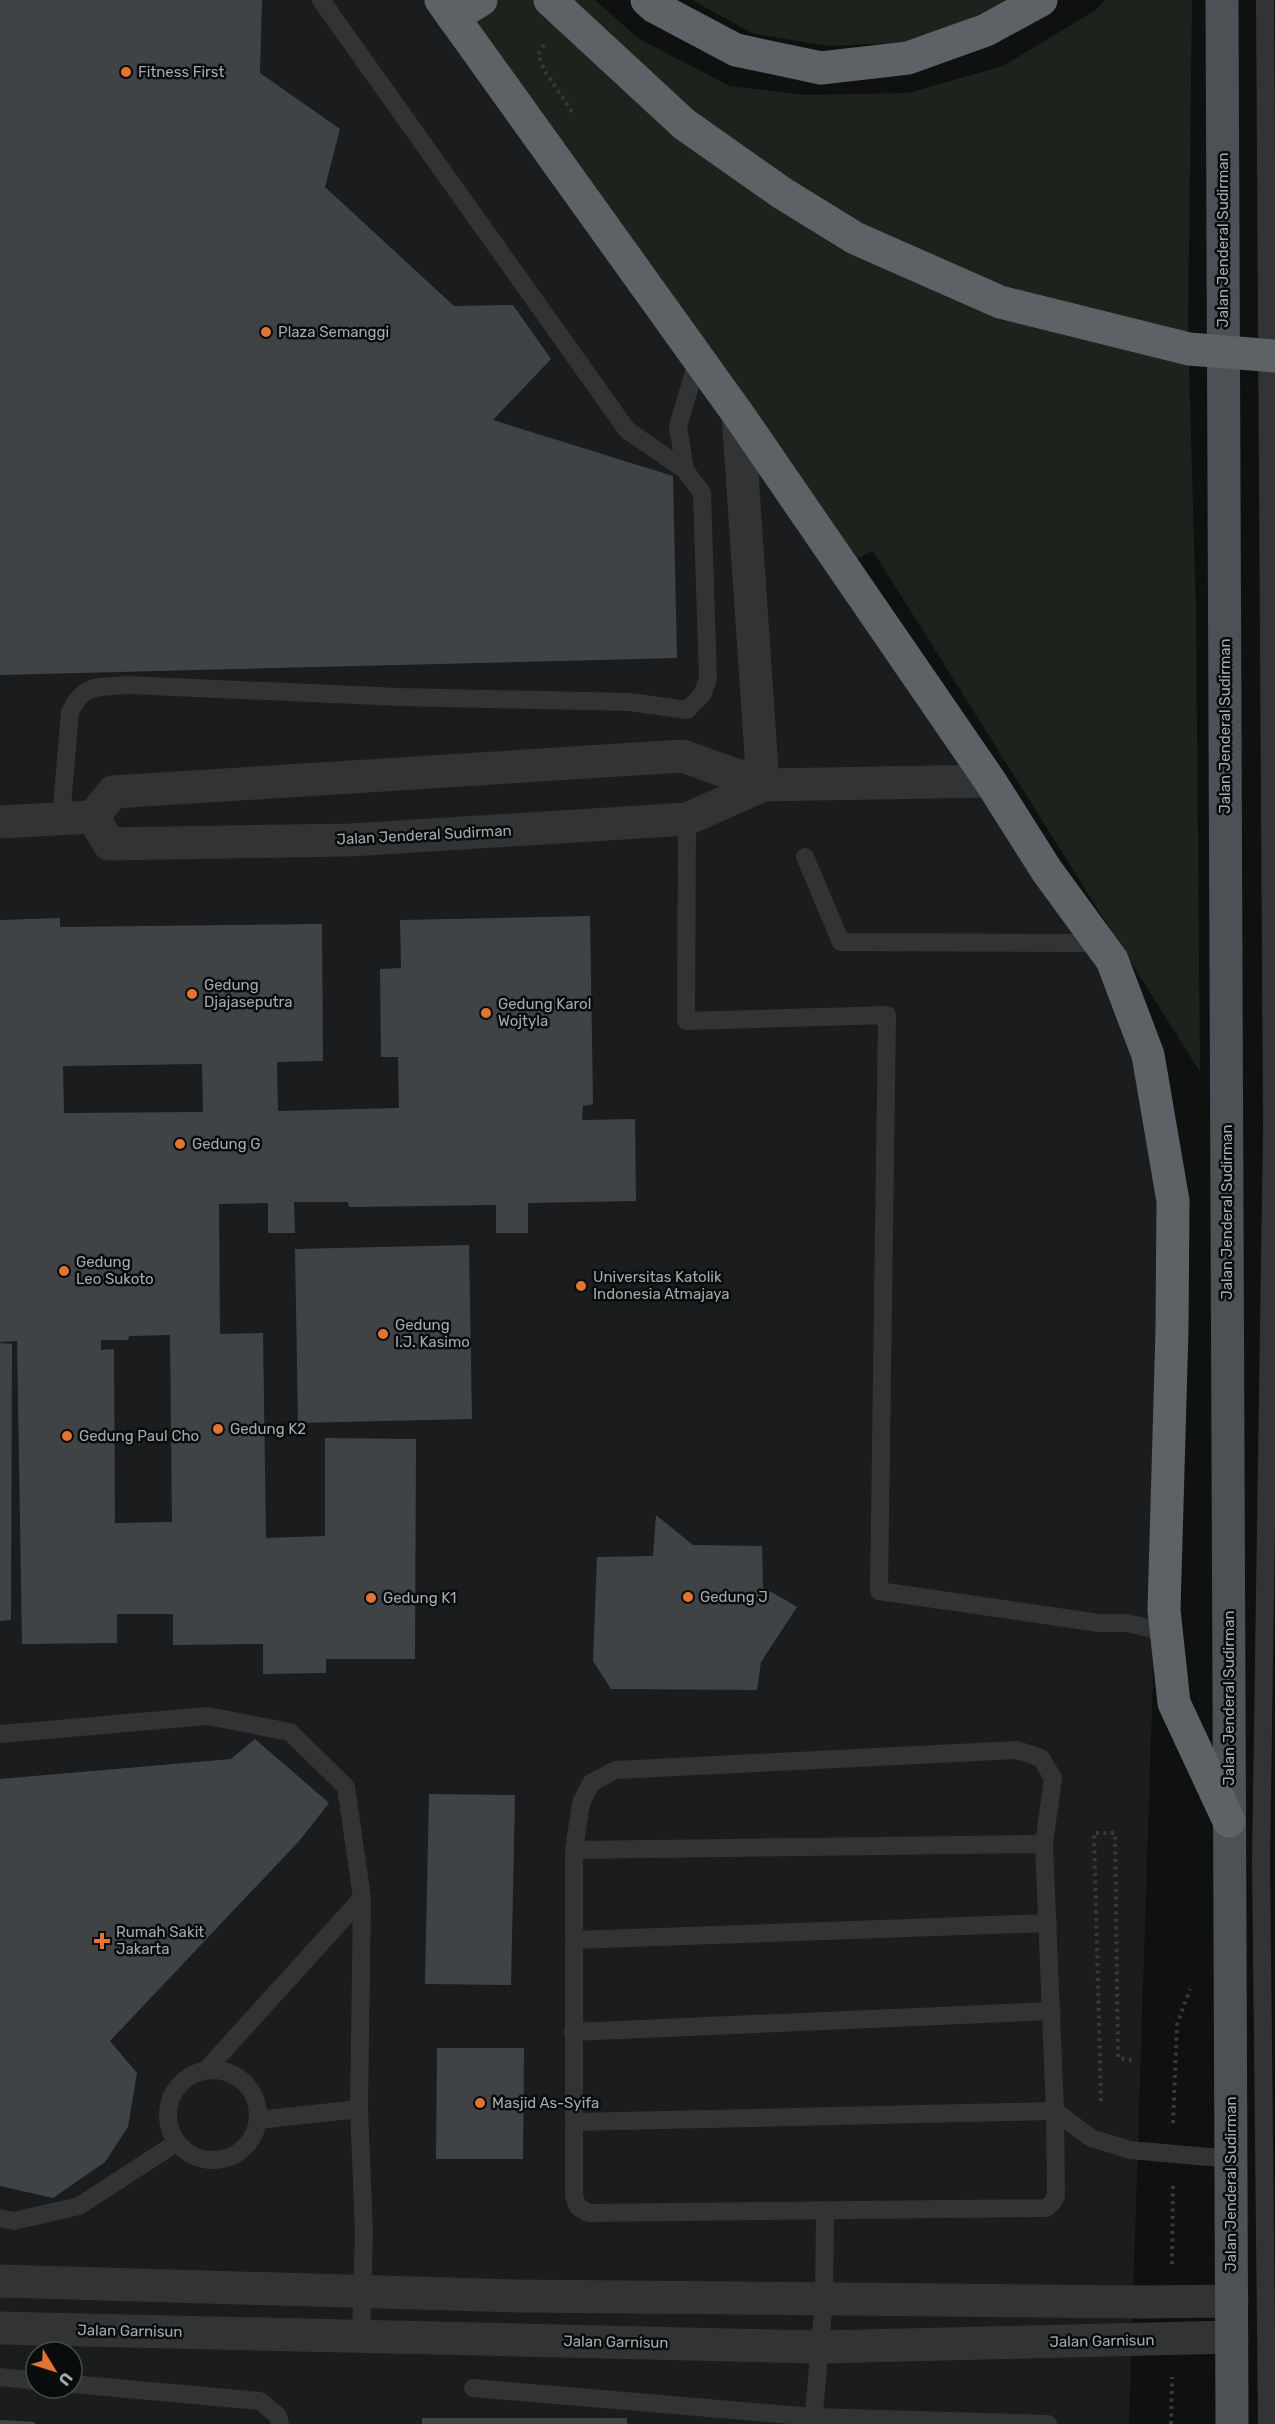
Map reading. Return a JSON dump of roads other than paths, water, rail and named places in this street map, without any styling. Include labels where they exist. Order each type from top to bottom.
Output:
[{"type":"highway","points":[[481,0],[447,9],[738,414],[990,781],[1047,871],[1112,960],[1148,1055],[1173,1201],[1165,1632],[1174,1703],[1230,1821]]},
{"type":"highway","points":[[550,0],[684,124],[782,193],[855,238],[1000,302],[1189,349],[1275,356]]},
{"type":"highway","points":[[647,0],[655,8],[736,50],[821,68],[908,58],[986,30],[1041,0]]},
{"type":"main road","name":"Jalan Jenderal Sudirman","points":[[1222,0],[1232,2424]]},
{"type":"street","points":[[738,414],[762,785]]},
{"type":"street","name":"Jalan Jenderal Sudirman","points":[[762,785],[687,819],[351,840],[109,844],[93,817],[113,792],[683,756],[762,785],[990,781]]},
{"type":"street","points":[[0,822],[93,817]]},
{"type":"street","points":[[0,2281],[518,2296],[1232,2301]]},
{"type":"street","name":"Jalan Garnisun","points":[[0,2328],[821,2347],[1232,2337]]},
{"type":"lane","points":[[61,818],[70,712],[86,681],[128,686],[400,697],[630,702],[687,710],[702,695],[708,679],[702,494],[685,470],[627,430],[321,0]]},
{"type":"lane","points":[[1264,0],[1272,1115],[1261,1860],[1267,2424]]},
{"type":"lane","points":[[685,470],[678,426],[698,359]]},
{"type":"lane","points":[[687,819],[687,1021],[887,1015],[879,1591],[1099,1623],[1127,1623],[1165,1632]]},
{"type":"lane","points":[[806,857],[841,942],[1100,943]]},
{"type":"lane","points":[[0,1734],[208,1716],[290,1732],[346,1787],[362,1899],[359,2109],[364,2231],[361,2336]]},
{"type":"lane","points":[[1017,1750],[1041,1758],[1053,1778],[1044,1844],[1055,2111],[1056,2196],[1053,2203],[1046,2208],[589,2213],[578,2207],[574,2196],[573,2122],[574,1850],[581,1803],[591,1784],[616,1770],[1017,1750]]},
{"type":"lane","points":[[574,1850],[1044,1844]]},
{"type":"lane","points":[[206,2070],[362,1899]]},
{"type":"lane","points":[[574,1940],[1048,1923]]},
{"type":"lane","points":[[573,2032],[1052,2011]]},
{"type":"lane","points":[[206,2070],[222,2070],[237,2075],[248,2085],[256,2098],[259,2112],[257,2127],[251,2140],[241,2151],[229,2158],[200,2159],[187,2153],[176,2143],[170,2128],[167,2113],[170,2098],[179,2084],[192,2075],[206,2070]]},
{"type":"lane","points":[[258,2120],[359,2109]]},
{"type":"lane","points":[[573,2122],[1055,2111],[1091,2138],[1130,2150],[1231,2159]]},
{"type":"lane","points":[[0,2218],[14,2221],[79,2206],[176,2143]]},
{"type":"lane","points":[[813,2421],[824,2299],[825,2210]]},
{"type":"lane","points":[[0,2377],[24,2380]]},
{"type":"lane","points":[[84,2385],[260,2401],[278,2416],[280,2424]]},
{"type":"lane","points":[[472,2388],[813,2421],[1048,2424]]},
{"type":"place","name":"Fitness First","points":[[126,72]]},
{"type":"place","name":"Plaza Semanggi","points":[[266,332]]},
{"type":"place","name":"Gedung Djajaseputra","points":[[192,994]]},
{"type":"place","name":"Gedung Karol Wojtyla","points":[[486,1013]]},
{"type":"place","name":"Gedung G","points":[[180,1144]]},
{"type":"place","name":"Gedung Leo Sukoto","points":[[64,1271]]},
{"type":"place","name":"Universitas Katolik Indonesia Atmajaya","points":[[581,1286]]},
{"type":"place","name":"Gedung I.J. Kasimo","points":[[383,1334]]},
{"type":"place","name":"Gedung K2","points":[[218,1429]]},
{"type":"place","name":"Gedung Paul Cho","points":[[67,1436]]},
{"type":"place","name":"Gedung J","points":[[688,1597]]},
{"type":"place","name":"Gedung K1","points":[[371,1598]]},
{"type":"place","name":"Rumah Sakit Jakarta","points":[[102,1941]]},
{"type":"place","name":"Masjid As-Syifa","points":[[480,2103]]}]
